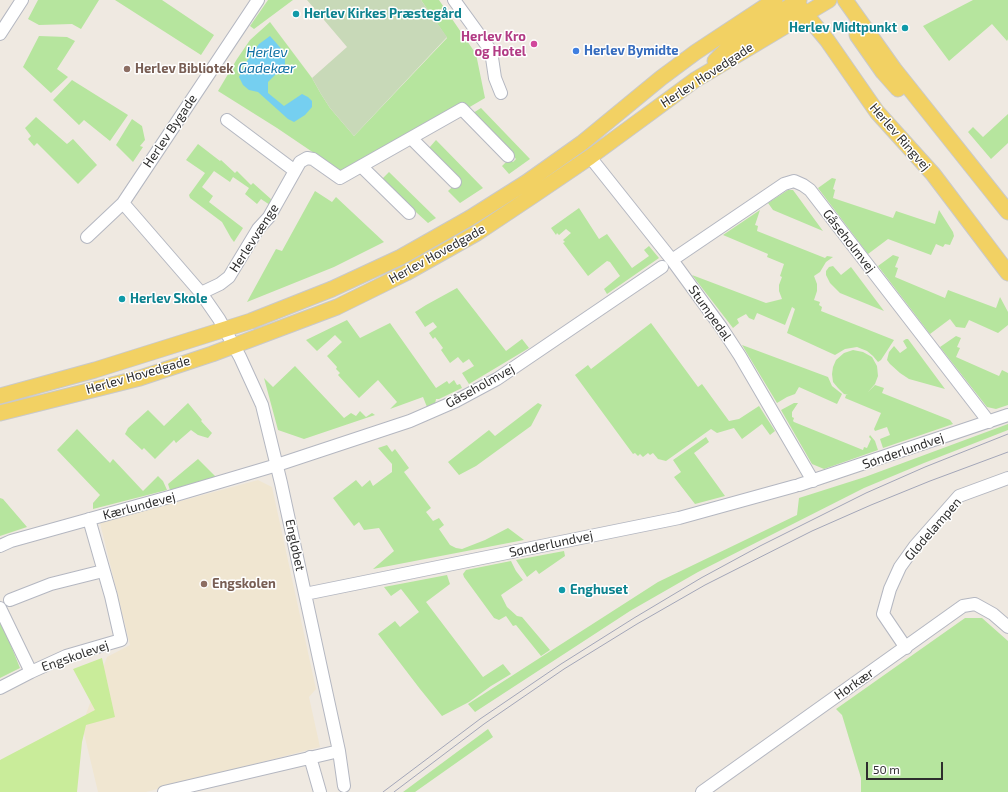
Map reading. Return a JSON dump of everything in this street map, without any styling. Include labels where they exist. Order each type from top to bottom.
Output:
[{"type":"main road","name":"Herlev Hovedgade","points":[[0,396],[95,370],[225,330],[332,289],[401,257],[470,218],[527,182],[582,143],[661,78],[696,52],[775,0]]},
{"type":"main road","name":"Herlev Hovedgade","points":[[0,413],[140,378],[234,346],[336,307],[406,273],[477,233],[590,157],[801,3],[831,0]]},
{"type":"main road","points":[[831,0],[883,72],[902,94],[931,117]]},
{"type":"main road","points":[[845,0],[894,69],[1008,212]]},
{"type":"main road","name":"Herlev Ringvej","points":[[801,3],[877,112],[933,174],[1008,273]]},
{"type":"street","points":[[0,34],[22,0]]},
{"type":"street","name":"Herlev Bygade","points":[[87,236],[122,203],[258,0]]},
{"type":"street","points":[[454,0],[491,51],[495,78],[501,93]]},
{"type":"street","name":"Herlevvænge","points":[[201,293],[220,284],[229,276],[258,229],[269,218],[300,162],[307,158],[313,159],[340,178],[462,109],[508,156]]},
{"type":"street","points":[[227,120],[295,171]]},
{"type":"street","points":[[411,138],[455,182]]},
{"type":"street","name":"Stumpedal","points":[[590,157],[672,260],[721,327],[740,356],[813,481]]},
{"type":"street","points":[[361,166],[409,213]]},
{"type":"street","name":"Gåseholmvej","points":[[672,260],[784,184],[794,181],[803,185],[810,190],[989,422]]},
{"type":"street","points":[[122,203],[201,293],[234,346]]},
{"type":"street","name":"Gåseholmvej","points":[[277,465],[410,421],[456,401],[497,379],[662,267]]},
{"type":"street","name":"Engløbet","points":[[234,346],[262,405],[277,465],[339,750],[344,786]]},
{"type":"street","name":"Sønderlundvej","points":[[305,594],[679,518],[813,481],[1008,415]]},
{"type":"street","name":"Kærlundevej","points":[[0,546],[11,541],[169,498],[277,465]]},
{"type":"street","name":"Glødelampen","points":[[906,648],[883,614],[890,589],[900,567],[915,546],[959,496],[1008,478]]},
{"type":"street","name":"Engskolevej","points":[[0,688],[66,656],[121,640],[104,571],[89,519]]},
{"type":"street","name":"Engskolevej","points":[[31,672],[5,604],[51,584],[104,571]]},
{"type":"street","name":"Hørkær","points":[[702,792],[963,606],[975,604],[993,614],[1008,627]]},
{"type":"street","points":[[164,792],[339,750]]},
{"type":"street","points":[[310,757],[320,792]]},
{"type":"shaded area","name":"Engskolen","points":[[258,480],[272,487],[316,689],[309,697],[320,747],[146,792],[98,792],[82,725],[107,657],[130,645],[100,523]]},
{"type":"green space","points":[[38,0],[99,0],[81,29],[72,24],[39,25],[28,19]]},
{"type":"green space","points":[[115,0],[162,0],[214,35],[201,55]]},
{"type":"green space","points":[[268,0],[293,0],[254,29],[250,26]]},
{"type":"green space","points":[[307,0],[421,0],[447,37],[354,136],[330,108],[312,78],[347,47]]},
{"type":"green space","points":[[421,0],[439,0],[476,54],[485,98],[342,172],[277,128],[218,91],[250,40],[270,22],[312,78],[330,108],[354,136],[447,38]]},
{"type":"green space","points":[[973,0],[1008,0],[1008,39],[1007,41],[992,24],[949,61],[923,26]]},
{"type":"green space","points":[[39,36],[67,37],[75,41],[57,69],[68,77],[51,93],[23,67]]},
{"type":"green space","points":[[72,80],[128,115],[110,141],[84,120],[79,125],[53,100]]},
{"type":"green space","points":[[481,108],[530,159],[509,174],[502,166],[509,159],[513,162],[516,159],[473,113]]},
{"type":"green space","points":[[1008,114],[1008,143],[991,159],[968,132],[973,127],[983,137]]},
{"type":"green space","points":[[36,117],[67,144],[73,139],[97,165],[78,184],[37,143],[34,146],[28,139],[31,136],[25,128]]},
{"type":"green space","points":[[132,119],[142,126],[145,140],[140,146],[143,147],[133,162],[116,145]]},
{"type":"green space","points":[[436,140],[483,188],[460,203],[448,191],[461,179],[429,148]]},
{"type":"green space","points":[[198,144],[220,161],[221,160],[235,173],[237,171],[251,185],[253,183],[272,200],[270,205],[261,199],[257,204],[245,194],[249,188],[233,177],[230,182],[214,171],[202,187],[213,196],[209,202],[243,228],[234,242],[222,222],[190,198],[189,195],[205,173],[186,160]]},
{"type":"green space","points":[[389,172],[436,218],[428,223],[382,179]]},
{"type":"green space","points":[[832,178],[836,179],[833,189],[835,190],[833,198],[893,218],[896,211],[935,224],[939,210],[953,232],[954,236],[950,245],[945,244],[943,247],[936,244],[931,255],[888,239],[868,254],[818,188]]},
{"type":"green space","points":[[788,190],[793,190],[823,231],[773,210],[768,203]]},
{"type":"green space","points":[[315,191],[332,202],[336,197],[384,242],[334,267],[247,302],[276,249],[282,251]]},
{"type":"green space","points":[[579,208],[599,239],[607,234],[632,268],[649,256],[644,250],[649,246],[659,258],[607,294],[604,289],[620,276],[610,262],[607,261],[588,276],[563,243],[565,242],[563,240],[571,233],[566,229],[559,235],[557,233],[556,235],[551,228]]},
{"type":"green space","points":[[760,210],[755,225],[758,226],[757,231],[825,258],[827,256],[833,257],[826,262],[820,272],[814,276],[817,284],[817,291],[814,300],[820,302],[819,305],[822,307],[821,311],[894,340],[881,360],[878,362],[867,351],[857,347],[845,349],[835,355],[787,333],[795,309],[792,307],[785,325],[757,313],[754,320],[749,318],[746,314],[737,319],[739,323],[733,328],[692,275],[766,303],[782,299],[779,291],[779,285],[784,264],[767,257],[768,254],[723,235]]},
{"type":"green space","points":[[893,255],[899,257],[895,267],[898,268],[895,277],[945,298],[948,290],[996,308],[1000,297],[1008,312],[1008,325],[998,333],[969,320],[965,328],[956,327],[950,319],[930,334],[878,266]]},
{"type":"green space","points":[[833,266],[841,275],[851,267],[884,311],[840,293],[830,283],[826,275],[826,271],[829,267]]},
{"type":"green space","points":[[457,288],[506,351],[522,339],[529,348],[469,384],[462,373],[474,366],[469,359],[463,363],[458,357],[450,363],[441,350],[443,348],[435,337],[433,339],[429,333],[437,327],[433,322],[425,327],[415,312]]},
{"type":"green space","points":[[347,320],[360,338],[390,323],[436,388],[447,381],[449,384],[454,380],[457,385],[460,384],[462,388],[436,399],[435,404],[427,407],[423,397],[390,409],[397,402],[378,380],[359,398],[338,375],[340,373],[336,369],[337,367],[327,356],[342,342],[335,335],[317,351],[306,340]]},
{"type":"green space","points":[[651,323],[698,387],[702,384],[729,421],[739,419],[759,406],[775,431],[770,435],[762,424],[742,439],[734,428],[717,433],[711,429],[666,461],[658,459],[653,453],[650,455],[648,453],[643,457],[640,454],[638,456],[635,453],[633,454],[575,375],[588,365],[591,369]]},
{"type":"green space","points":[[956,336],[961,338],[957,347],[960,348],[956,357],[999,376],[1002,370],[1008,373],[1008,405],[996,409],[987,407],[940,347]]},
{"type":"green space","points":[[908,339],[945,389],[909,379],[890,364],[887,360],[889,352],[894,346],[900,353],[907,348],[903,341]]},
{"type":"green space","points":[[742,345],[828,377],[832,386],[842,394],[837,404],[799,387],[795,394],[777,403]]},
{"type":"green space","points":[[853,350],[863,352],[872,357],[877,366],[878,376],[875,384],[868,392],[875,385],[884,388],[882,393],[950,420],[953,424],[883,448],[880,439],[890,435],[887,427],[875,431],[874,429],[881,413],[845,398],[846,395],[848,395],[844,394],[833,382],[832,374],[836,360],[844,353]]},
{"type":"green space","points":[[295,366],[344,418],[351,413],[356,416],[360,411],[366,417],[372,413],[375,415],[304,439],[278,430],[264,378],[273,387]]},
{"type":"green space","points":[[188,403],[212,433],[208,438],[198,435],[191,430],[176,443],[174,440],[155,459],[144,448],[142,450],[125,434],[128,428],[148,410],[164,426]]},
{"type":"green space","points":[[538,403],[542,405],[531,426],[476,466],[459,475],[448,462],[489,430],[495,436]]},
{"type":"green space","points":[[794,403],[798,403],[792,412],[794,422],[863,450],[864,447],[867,448],[871,439],[869,437],[870,435],[875,441],[878,450],[824,469],[812,464],[781,410]]},
{"type":"green space","points":[[1008,424],[1008,430],[864,488],[698,572],[630,611],[475,712],[468,704],[658,582],[797,515],[799,498],[865,477]]},
{"type":"green space","points":[[77,429],[110,463],[113,459],[143,491],[158,476],[163,481],[167,490],[93,509],[93,503],[100,495],[57,450]]},
{"type":"green space","points":[[706,437],[709,442],[694,453],[725,496],[695,504],[674,477],[681,472],[673,460]]},
{"type":"green space","points":[[387,445],[392,452],[395,449],[409,468],[404,472],[431,508],[426,512],[433,521],[439,518],[444,525],[439,529],[450,545],[462,549],[485,540],[508,528],[524,540],[373,569],[394,551],[379,528],[364,530],[359,522],[354,526],[333,498],[356,480],[362,487],[370,480],[373,486],[392,472],[392,464],[378,448]]},
{"type":"green space","points":[[198,459],[216,477],[170,490],[168,484]]},
{"type":"green space","points":[[0,498],[3,499],[27,527],[0,536]]},
{"type":"green space","points":[[564,551],[565,556],[539,574],[536,570],[527,577],[516,560]]},
{"type":"green space","points":[[511,561],[523,580],[501,595],[507,607],[517,616],[522,617],[550,650],[541,656],[516,625],[513,626],[506,616],[499,620],[494,618],[463,574],[466,570]]},
{"type":"green space","points":[[447,575],[450,584],[426,602],[483,677],[503,664],[511,674],[469,702],[442,716],[378,634],[395,621],[400,627],[419,612],[401,589],[391,596],[384,587]]},
{"type":"green space","points":[[0,618],[20,668],[0,678]]},
{"type":"green space","points":[[965,618],[982,618],[1008,641],[1008,792],[861,792],[861,778],[842,715],[836,709]]},
{"type":"green space","points":[[102,658],[115,717],[86,725],[82,742],[77,792],[0,792],[0,760],[95,710],[73,669]]},
{"type":"green space","points":[[488,729],[493,737],[415,792],[403,792]]},
{"type":"water","name":"Herlev Gadekær","points":[[270,36],[285,53],[285,65],[268,82],[268,93],[284,106],[302,94],[312,101],[312,107],[305,115],[294,122],[288,119],[258,92],[249,90],[243,85],[239,77],[245,64],[259,44]]},
{"type":"tram line","points":[[383,792],[480,719],[561,664],[701,578],[760,546],[866,493],[925,467],[1008,434]]},
{"type":"tram line","points":[[394,792],[484,724],[564,669],[637,624],[705,585],[812,531],[871,505],[1008,452]]},
{"type":"place","name":"Herlev Kirkes Præstegård","points":[[296,14]]},
{"type":"place","name":"Herlev Midtpunkt","points":[[905,28]]},
{"type":"place","name":"Herlev Kro og Hotel","points":[[534,44]]},
{"type":"place","name":"Herlev Bymidte","points":[[576,51]]},
{"type":"place","name":"Herlev Bibliotek","points":[[127,69]]},
{"type":"place","name":"Herlev Skole","points":[[122,299]]},
{"type":"place","name":"Engskolen","points":[[204,584]]},
{"type":"place","name":"Enghuset","points":[[562,590]]}]
